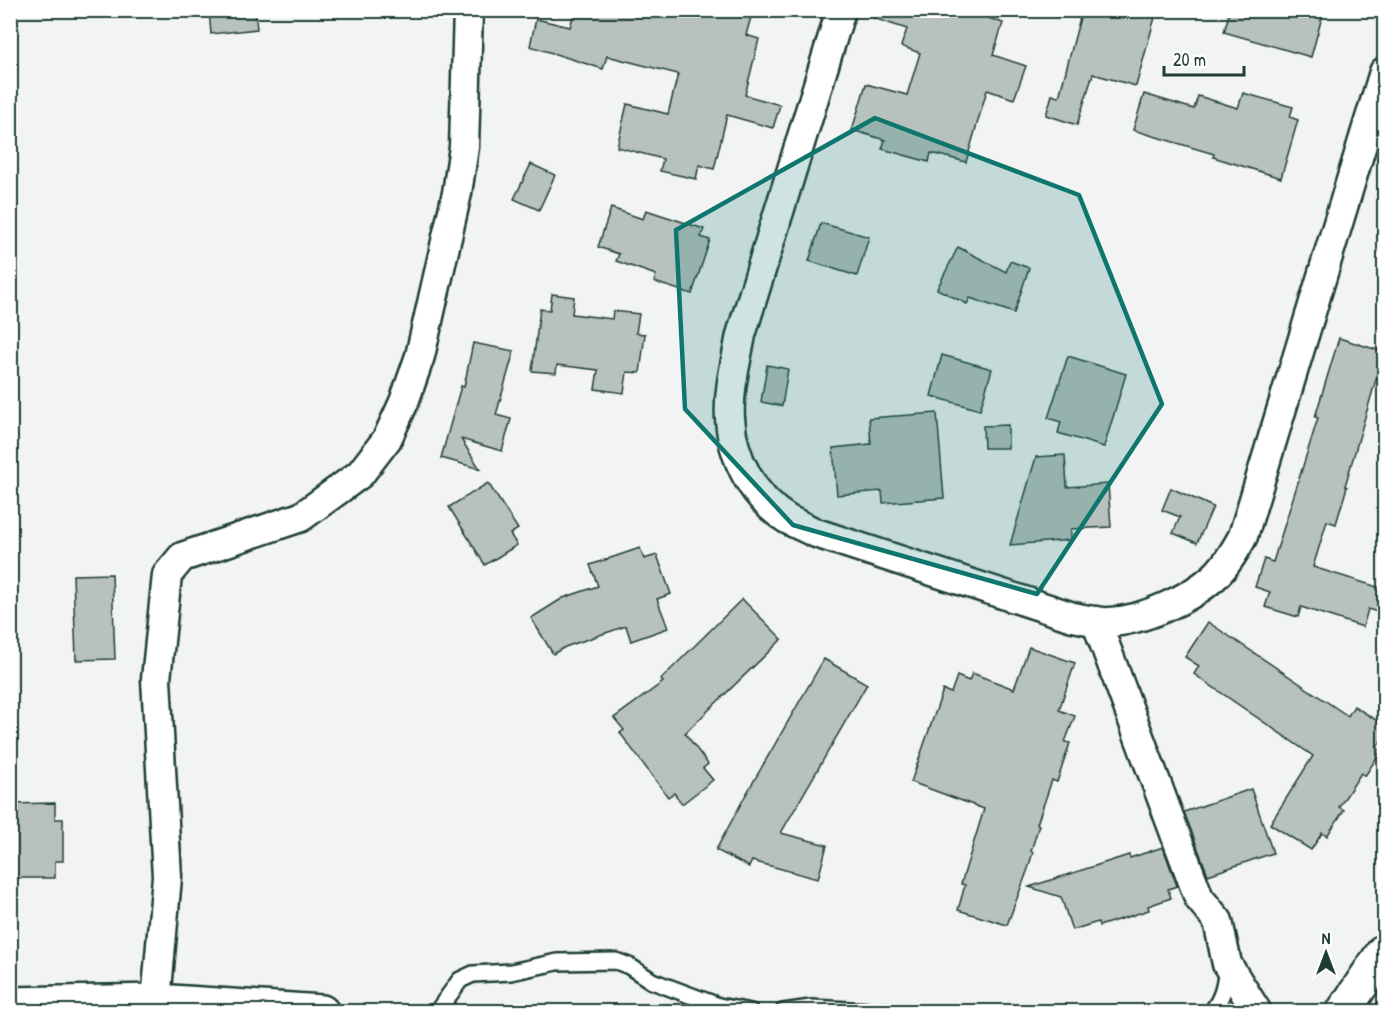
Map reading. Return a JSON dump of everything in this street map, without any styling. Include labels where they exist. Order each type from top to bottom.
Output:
[{"type":"main road","points":[[1342,1011],[1384,951]]},
{"type":"main road","points":[[10,1004],[156,1001],[321,1011]]},
{"type":"street","points":[[156,1001],[168,877],[156,679],[167,575],[182,557],[301,518],[360,474],[387,439],[404,402],[420,356],[457,193],[464,147],[468,10]]},
{"type":"street","points":[[842,10],[741,335],[732,382],[729,417],[734,446],[745,473],[762,499],[786,518],[816,533],[1073,617],[1096,621],[1110,622],[1136,618],[1167,606],[1194,591],[1213,578],[1230,559],[1243,536],[1384,72]]},
{"type":"street","points":[[1096,621],[1199,898],[1218,921],[1227,964],[1257,1011]]},
{"type":"lane","points":[[437,1011],[460,980],[473,974],[511,972],[557,962],[616,961],[629,966],[652,981],[710,1002],[751,1011]]},
{"type":"lane","points":[[1211,1011],[1216,1006],[1224,988],[1227,964]]},
{"type":"lane","points":[[783,1011],[811,1008],[889,1011]]},
{"type":"highlighted area","points":[[875,118],[1079,195],[1162,404],[1037,594],[793,525],[685,409],[676,230]]},
{"type":"building","points":[[209,10],[255,10],[257,29],[211,34]]},
{"type":"building","points":[[575,10],[753,10],[746,35],[759,39],[745,95],[780,105],[773,128],[727,115],[714,169],[699,165],[696,179],[660,171],[663,159],[617,147],[627,104],[668,114],[678,74],[607,56],[603,69],[530,46],[536,19],[570,27]]},
{"type":"building","points":[[865,10],[965,10],[1003,23],[993,55],[1026,66],[1014,99],[987,90],[966,162],[931,153],[929,162],[882,149],[885,140],[852,130],[866,84],[907,95],[920,53],[901,46],[907,29],[864,15]]},
{"type":"building","points":[[1082,10],[1157,10],[1136,86],[1093,74],[1077,125],[1046,115],[1052,95],[1059,97]]},
{"type":"building","points":[[1230,10],[1324,10],[1311,57],[1224,32]]},
{"type":"building","points":[[1243,93],[1293,107],[1290,117],[1298,120],[1281,178],[1213,157],[1214,154],[1133,130],[1144,94],[1194,109],[1198,96],[1238,108]]},
{"type":"building","points":[[531,164],[555,175],[539,210],[514,199]]},
{"type":"building","points":[[611,208],[643,219],[646,210],[704,229],[701,237],[710,240],[692,294],[654,282],[656,275],[616,261],[619,254],[598,247]]},
{"type":"building","points":[[821,223],[869,237],[857,276],[809,261]]},
{"type":"building","points":[[958,247],[1006,272],[1010,261],[1029,268],[1014,313],[970,298],[967,304],[937,289]]},
{"type":"building","points":[[552,294],[574,297],[572,314],[612,319],[613,311],[639,314],[636,333],[645,334],[640,373],[627,372],[624,393],[595,389],[598,370],[557,365],[556,373],[532,371],[540,309],[550,310]]},
{"type":"building","points":[[1339,338],[1384,352],[1336,524],[1327,521],[1313,567],[1384,589],[1384,614],[1368,609],[1363,627],[1301,607],[1298,617],[1265,607],[1270,592],[1255,587],[1264,559],[1273,562],[1318,418],[1315,417]]},
{"type":"building","points":[[473,343],[514,351],[496,415],[511,419],[502,451],[461,439],[480,469],[441,458],[461,386],[464,387]]},
{"type":"building","points":[[942,355],[992,369],[980,410],[931,396]]},
{"type":"building","points":[[1068,356],[1126,374],[1104,447],[1058,433],[1061,422],[1048,418]]},
{"type":"building","points":[[767,365],[788,369],[782,406],[761,402]]},
{"type":"building","points":[[937,413],[944,498],[883,503],[882,491],[837,495],[833,448],[871,444],[869,418]]},
{"type":"building","points":[[1008,425],[1008,448],[984,448],[983,426]]},
{"type":"building","points":[[1065,455],[1067,487],[1108,484],[1111,527],[1071,529],[1071,540],[1010,545],[1036,457]]},
{"type":"building","points":[[488,483],[518,529],[510,534],[517,545],[485,565],[449,507]]},
{"type":"building","points":[[1171,488],[1213,507],[1197,543],[1173,533],[1180,517],[1162,510]]},
{"type":"building","points":[[640,548],[644,559],[657,555],[671,594],[657,599],[668,628],[631,641],[626,626],[565,647],[553,654],[531,618],[563,598],[598,586],[590,565]]},
{"type":"building","points":[[112,574],[115,659],[76,660],[73,575]]},
{"type":"building","points":[[742,599],[782,639],[685,733],[708,764],[703,768],[713,780],[682,804],[674,793],[668,797],[620,733],[624,730],[614,718],[663,682],[661,679]]},
{"type":"building","points":[[1208,622],[1348,716],[1354,706],[1384,725],[1384,735],[1377,748],[1381,751],[1365,776],[1361,773],[1339,807],[1344,810],[1327,836],[1322,833],[1311,850],[1270,824],[1313,756],[1194,674],[1199,666],[1185,657]]},
{"type":"building","points":[[1029,647],[1075,663],[1059,710],[1075,716],[1065,742],[1070,743],[1057,782],[1052,780],[1037,824],[1039,825],[1028,869],[1007,925],[958,910],[965,885],[961,884],[984,809],[911,782],[943,690],[951,693],[957,676],[969,681],[972,673],[1014,689]]},
{"type":"building","points":[[824,659],[867,684],[781,833],[827,845],[818,879],[752,861],[749,867],[716,850]]},
{"type":"building","points":[[1251,789],[1273,853],[1208,875],[1184,812]]},
{"type":"building","points":[[55,803],[55,819],[63,819],[63,861],[55,861],[55,878],[10,878],[10,804]]},
{"type":"building","points":[[1163,847],[1177,886],[1168,889],[1171,898],[1148,906],[1149,910],[1099,926],[1098,922],[1072,930],[1061,897],[1029,887],[1129,855],[1130,858]]}]
